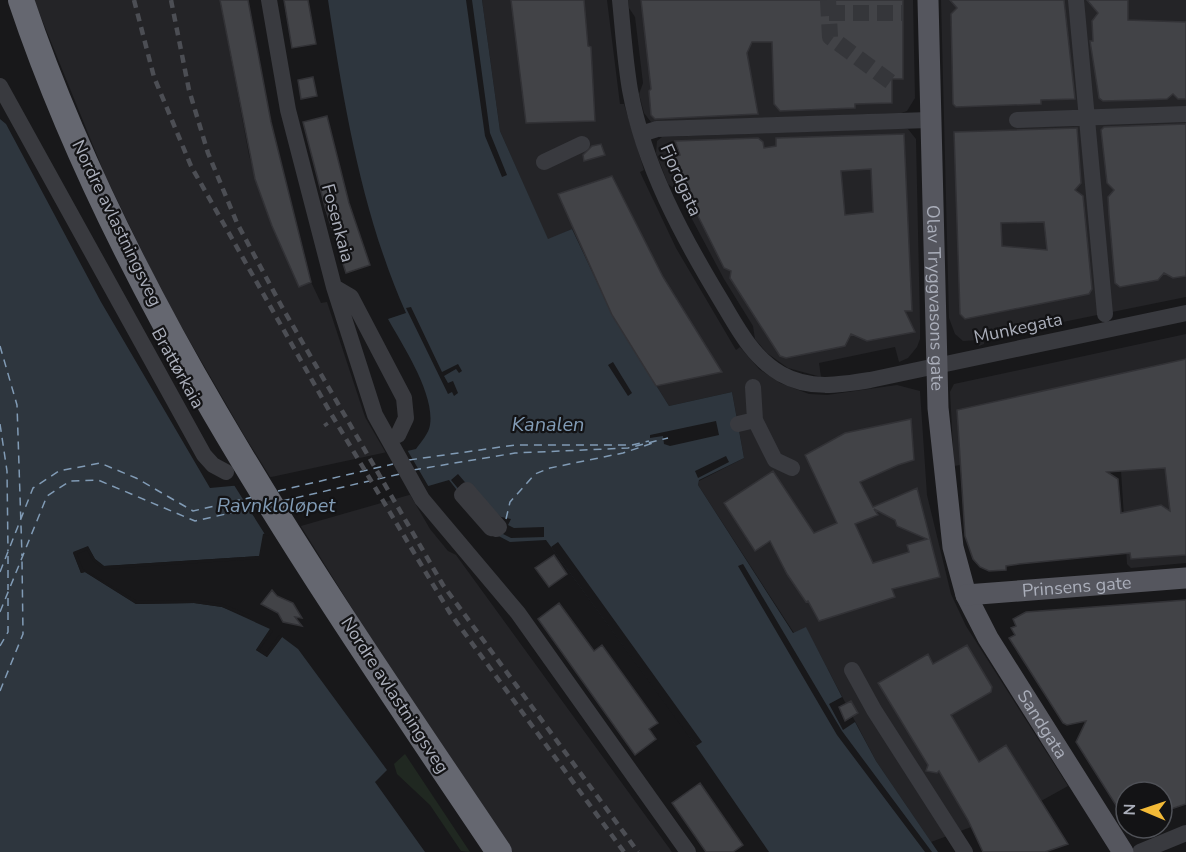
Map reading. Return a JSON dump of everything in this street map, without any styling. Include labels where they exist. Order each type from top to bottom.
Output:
[{"type":"highway","name":"Nordre avlastningsveg","points":[[21,0],[68,124],[142,280],[231,438],[292,538],[499,852]]},
{"type":"main road","name":"Olav Tryggvasons gate","points":[[928,0],[936,366],[947,513],[953,548],[966,595]]},
{"type":"main road","name":"Prinsens gate","points":[[966,595],[1186,578]]},
{"type":"main road","name":"Sandgata","points":[[966,595],[988,638],[1123,852]]},
{"type":"street","name":"Fosenkaia","points":[[269,0],[288,110],[334,287],[351,297],[404,398],[406,418],[398,435]]},
{"type":"street","name":"Fjordgata","points":[[620,0],[630,90],[641,134],[662,191],[698,264],[748,345],[759,356]]},
{"type":"street","points":[[1076,0],[1105,314]]},
{"type":"street","name":"Brattørkaia","points":[[0,86],[204,455],[213,465],[226,472]]},
{"type":"street","points":[[1017,120],[1186,114]]},
{"type":"street","points":[[641,134],[657,129],[929,120]]},
{"type":"street","points":[[544,162],[582,144]]},
{"type":"street","points":[[334,287],[375,415],[422,499],[518,612],[688,852]]},
{"type":"street","name":"Munkegata","points":[[759,356],[782,375],[797,381],[817,385],[860,382],[1186,313]]},
{"type":"street","points":[[753,387],[755,420],[775,460],[792,468]]},
{"type":"street","points":[[738,424],[755,420]]},
{"type":"street","points":[[852,670],[874,710],[965,852]]},
{"type":"street","points":[[1140,852],[1186,833]]},
{"type":"shaded area","points":[[34,0],[220,0],[249,155],[261,196],[299,287],[311,282],[321,303],[327,302],[365,417],[430,529],[448,551],[456,555],[672,852],[512,852],[393,674],[244,435],[162,293],[105,175]]},
{"type":"shaded area","points":[[482,0],[607,0],[620,104],[624,104],[644,170],[640,172],[676,248],[736,350],[740,347],[759,369],[780,383],[809,394],[827,395],[897,385],[920,391],[927,495],[951,594],[966,626],[1068,786],[1041,801],[931,842],[876,761],[806,628],[794,633],[698,485],[699,481],[744,458],[732,392],[669,406],[613,316],[572,229],[548,240],[500,131]]},
{"type":"shaded area","points":[[628,0],[913,0],[915,98],[907,111],[901,113],[651,122],[644,113],[639,94],[643,83],[635,17],[629,8]]},
{"type":"shaded area","points":[[941,0],[1186,0],[1186,297],[984,338],[984,344],[979,346],[978,340],[963,341],[955,334],[949,318]]},
{"type":"shaded area","points":[[908,129],[916,139],[920,323],[920,339],[917,347],[908,358],[899,362],[895,347],[819,363],[821,377],[788,368],[767,353],[755,339],[753,326],[724,279],[677,191],[668,184],[656,153],[657,141],[662,137]]},
{"type":"shaded area","points":[[1186,334],[1186,563],[1131,568],[1127,564],[1119,440],[954,466],[950,392],[954,384]]},
{"type":"shaded area","points":[[405,754],[470,852],[461,851],[430,805],[397,774],[394,764]]},
{"type":"water","name":"Kanalen","points":[[328,0],[482,0],[500,131],[548,239],[572,229],[613,316],[669,406],[732,392],[744,458],[699,480],[698,485],[793,633],[806,627],[842,697],[829,704],[843,730],[855,722],[876,761],[938,852],[769,852],[685,730],[546,540],[510,542],[489,531],[449,480],[263,534],[259,556],[104,566],[95,559],[88,547],[73,553],[81,573],[85,572],[136,604],[194,603],[222,607],[270,629],[256,650],[267,657],[282,637],[298,649],[387,770],[375,782],[425,852],[0,852],[0,119],[6,124],[101,302],[210,488],[265,483],[416,449],[430,425],[428,399],[409,356],[388,319],[406,313],[378,237],[356,159]]},
{"type":"pier","points":[[466,0],[472,0],[490,133],[507,175],[502,177],[485,136]]},
{"type":"pier","points":[[411,307],[442,372],[458,364],[462,371],[459,373],[456,369],[444,376],[448,383],[453,381],[458,393],[454,396],[452,392],[448,394],[406,308]]},
{"type":"pier","points":[[613,362],[632,393],[628,396],[608,365]]},
{"type":"pier","points":[[716,421],[719,435],[670,446],[664,444],[663,436],[650,438],[650,435]]},
{"type":"pier","name":"Ravnkloløpet","points":[[406,448],[430,489],[266,536],[234,485]]},
{"type":"pier","points":[[726,456],[729,462],[698,478],[695,471]]},
{"type":"pier","points":[[458,474],[476,495],[501,517],[511,519],[508,525],[514,528],[544,527],[544,537],[511,538],[491,528],[451,480]]},
{"type":"pier","points":[[558,542],[702,742],[696,746],[551,547]]},
{"type":"pier","points":[[88,546],[95,559],[104,566],[259,556],[258,559],[104,569],[93,561],[87,550],[77,554],[83,569],[137,601],[194,600],[223,604],[250,615],[250,618],[222,607],[194,603],[136,604],[85,572],[81,573],[73,552]]},
{"type":"pier","points":[[743,564],[842,731],[932,852],[925,852],[837,735],[738,566]]},
{"type":"pier","points":[[270,629],[273,631],[260,649],[266,653],[279,635],[282,637],[267,657],[256,650]]},
{"type":"building","points":[[220,0],[248,0],[271,122],[311,282],[299,287],[272,226],[255,179]]},
{"type":"building","points":[[284,0],[308,0],[316,44],[292,48]]},
{"type":"building","points":[[511,0],[584,0],[588,46],[591,47],[595,121],[526,123]]},
{"type":"building","points":[[641,0],[903,0],[903,79],[892,79],[892,103],[855,104],[855,108],[780,111],[774,104],[772,42],[752,42],[747,53],[758,114],[655,119],[651,115],[649,91],[651,89]]},
{"type":"building","points":[[950,0],[1064,0],[1075,99],[1041,100],[1041,104],[956,107],[953,104],[951,14],[957,8]]},
{"type":"building","points":[[1087,0],[1128,0],[1128,20],[1186,22],[1186,99],[1178,99],[1173,94],[1167,99],[1103,101],[1099,98],[1090,41],[1093,41],[1092,21],[1098,13]]},
{"type":"building","points":[[313,77],[317,96],[301,99],[298,80]]},
{"type":"building","points":[[327,116],[349,203],[370,265],[346,273],[325,207],[303,122]]},
{"type":"building","points":[[1186,124],[1186,276],[1173,278],[1164,273],[1158,280],[1120,287],[1115,283],[1109,215],[1108,197],[1114,190],[1107,183],[1101,130],[1104,127]]},
{"type":"building","points":[[1077,128],[1081,183],[1075,190],[1083,196],[1092,289],[1089,294],[965,319],[960,314],[954,132]],"holes":[[[1044,222],[1047,250],[1002,246],[1001,223]]]},
{"type":"building","points":[[904,134],[912,311],[905,311],[915,332],[867,341],[851,334],[845,346],[786,358],[780,356],[730,278],[731,271],[724,268],[669,158],[680,155],[675,141],[758,138],[763,142],[764,148],[776,146],[776,138]],"holes":[[[871,169],[873,212],[845,215],[841,171]]]},
{"type":"building","points":[[601,144],[605,155],[584,161],[583,155],[592,146]]},
{"type":"building","points":[[612,176],[663,277],[722,372],[656,386],[612,315],[558,194]]},
{"type":"building","points":[[1186,359],[1186,555],[1131,559],[1130,553],[1019,564],[1006,566],[1006,570],[989,571],[980,567],[973,559],[965,536],[957,410]],"holes":[[[1165,468],[1170,511],[1161,505],[1121,513],[1118,479],[1107,472]]]},
{"type":"building","points":[[911,419],[914,460],[860,482],[873,507],[917,488],[940,577],[892,589],[895,597],[819,621],[808,601],[806,602],[787,574],[770,541],[755,551],[724,503],[773,471],[814,533],[837,523],[805,455],[845,433]],"holes":[[[874,509],[895,520],[897,526],[927,539],[907,545],[909,552],[873,563],[855,524],[878,515]]]},
{"type":"building","points":[[554,555],[567,574],[549,587],[535,568]]},
{"type":"building","points":[[272,590],[277,596],[293,603],[302,618],[295,617],[302,626],[283,622],[278,613],[261,604]]},
{"type":"building","points":[[1186,600],[1186,804],[1174,808],[1174,780],[1114,780],[1114,802],[1076,742],[1086,721],[1067,725],[1063,723],[1009,638],[1015,635],[1011,628],[1016,626],[1013,619],[1026,612]]},
{"type":"building","points":[[559,603],[594,651],[602,645],[658,723],[649,729],[656,739],[635,755],[538,619]]},
{"type":"building","points":[[967,645],[992,687],[991,692],[951,715],[979,762],[1006,745],[1068,844],[1045,852],[983,852],[968,820],[939,771],[937,773],[926,771],[928,765],[878,683],[928,654],[933,664]]},
{"type":"building","points":[[851,701],[858,713],[845,721],[839,707]]},
{"type":"building","points":[[700,783],[743,845],[733,852],[706,852],[672,803]]},
{"type":"ferry route","points":[[0,346],[17,405],[22,556]]},
{"type":"ferry route","points":[[0,424],[7,471],[8,551]]},
{"type":"ferry route","points":[[413,470],[515,453],[628,448],[668,438]]},
{"type":"ferry route","points":[[409,460],[515,445],[632,445],[649,441]]},
{"type":"ferry route","points":[[506,519],[510,502],[535,474],[550,468],[623,453],[653,443]]},
{"type":"ferry route","points":[[0,572],[33,488],[59,471],[100,463],[136,478],[193,511],[253,497]]},
{"type":"ferry route","points":[[278,491],[393,464]]},
{"type":"ferry route","points":[[282,501],[400,474]]},
{"type":"ferry route","points":[[0,612],[47,496],[70,481],[98,480],[195,521],[257,507]]},
{"type":"ferry route","points":[[8,556],[8,590]]},
{"type":"ferry route","points":[[0,691],[23,634],[22,561]]},
{"type":"ferry route","points":[[0,646],[8,632],[8,595]]},
{"type":"tunnel","points":[[828,0],[830,37],[892,83]]},
{"type":"tunnel","points":[[829,13],[903,13]]},
{"type":"railway","points":[[134,0],[154,77],[191,166],[330,412],[450,613],[624,852]]},
{"type":"railway","points":[[171,0],[189,90],[208,153],[237,223],[282,307],[443,585],[638,852]]}]
